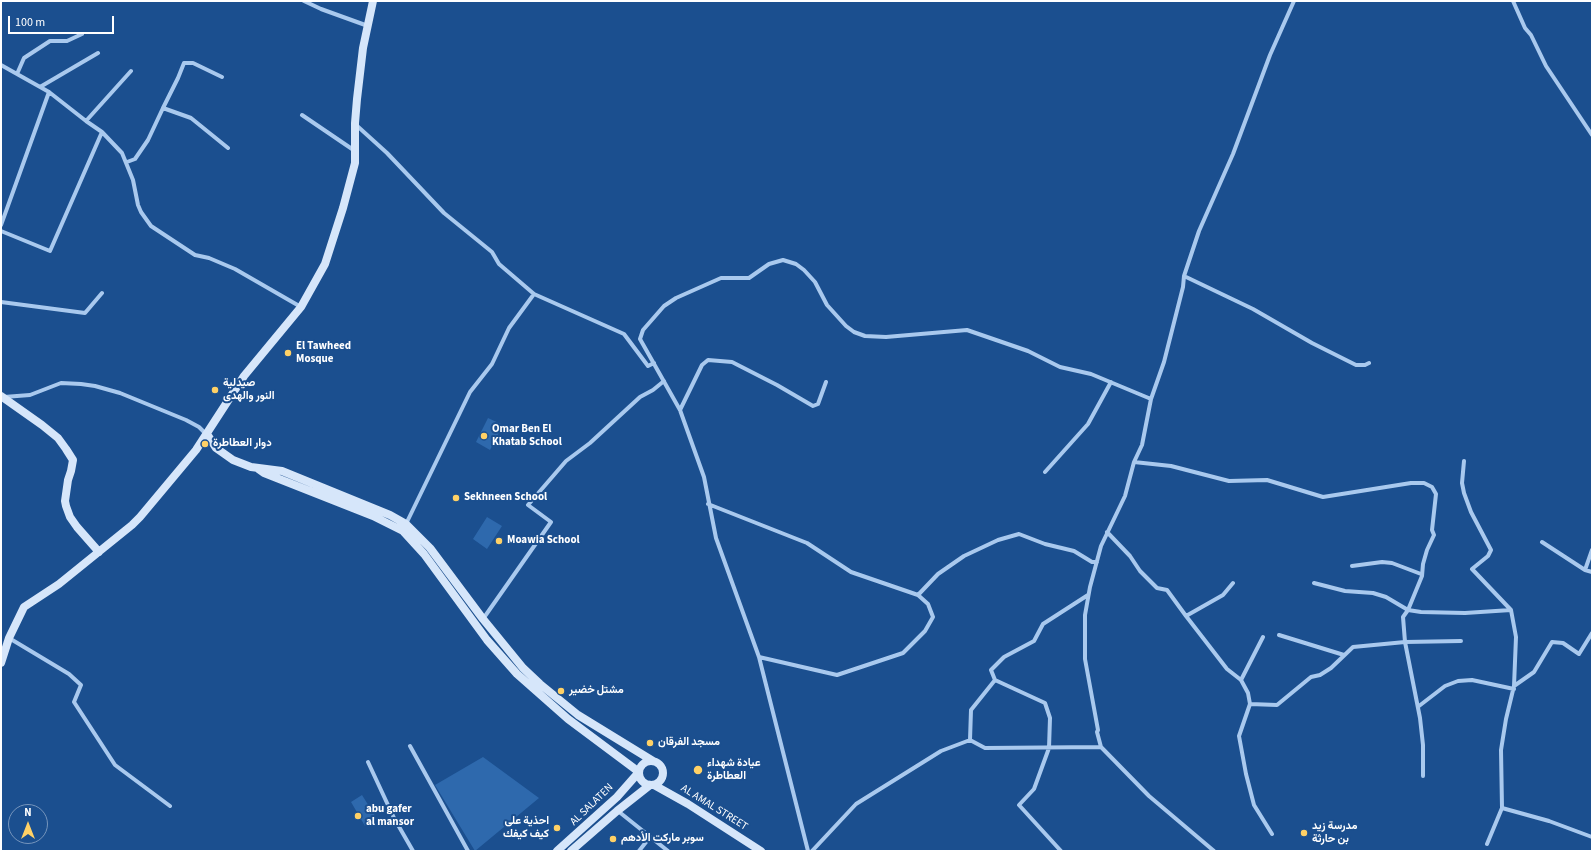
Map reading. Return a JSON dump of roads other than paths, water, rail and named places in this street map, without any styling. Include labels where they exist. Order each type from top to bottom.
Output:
[{"type":"main road","points":[[1,663],[9,638],[24,607],[59,584],[140,517],[196,450],[244,376],[300,307],[325,264],[343,208],[355,163],[355,124],[363,48],[373,1]]},
{"type":"main road","points":[[2,397],[58,438],[73,460],[68,480],[65,501],[66,506],[70,517],[77,528],[99,552]]},
{"type":"main road","points":[[207,434],[216,448],[233,460],[257,468],[282,471],[390,515],[406,524],[430,548],[483,619],[523,668],[563,704],[578,715],[660,765],[664,772],[661,780],[652,785],[646,784],[640,779],[639,772],[645,762],[653,761]]},
{"type":"main road","points":[[257,468],[264,473],[374,516],[402,531],[424,554],[487,640],[517,674],[568,719],[639,772]]},
{"type":"main road","name":"AL SALATEN","points":[[557,851],[616,797],[639,772]]},
{"type":"main road","name":"AL SALATEN","points":[[571,851],[617,811],[652,785]]},
{"type":"main road","name":"AL AMAL STREET","points":[[652,785],[688,804],[761,851]]},
{"type":"street","points":[[304,1],[321,9],[368,26]]},
{"type":"street","points":[[1214,851],[1149,796],[1101,748],[1085,659],[1085,615],[1088,594],[1101,546],[1125,496],[1134,462],[1142,445],[1151,399],[1164,362],[1183,287],[1184,276],[1199,231],[1233,154],[1270,54],[1294,1]]},
{"type":"street","points":[[1513,1],[1525,28],[1531,35],[1546,66],[1592,135]]},
{"type":"street","points":[[17,74],[24,58],[50,41],[67,42],[82,34]]},
{"type":"street","points":[[40,87],[98,54]]},
{"type":"street","points":[[127,162],[135,159],[148,140],[184,63],[193,63],[222,77]]},
{"type":"street","points":[[1,66],[49,92],[86,122],[102,132],[122,153],[127,162],[133,180],[138,205],[151,226],[196,255],[209,258],[235,270],[300,307]]},
{"type":"street","points":[[86,122],[131,71]]},
{"type":"street","points":[[1,225],[49,92]]},
{"type":"street","points":[[163,108],[191,118],[228,148]]},
{"type":"street","points":[[302,115],[355,151]]},
{"type":"street","points":[[355,124],[388,153],[444,213],[492,252],[500,264],[534,294],[624,334],[648,366],[654,363]]},
{"type":"street","points":[[1,230],[50,251],[102,132]]},
{"type":"street","points":[[808,851],[759,657],[716,538],[708,504],[707,487],[695,448],[680,410],[640,339],[643,330],[664,306],[676,298],[721,278],[749,278],[769,264],[783,260],[796,264],[804,270],[815,282],[827,305],[846,326],[854,332],[865,336],[886,337],[967,330],[1028,351],[1060,367],[1091,374],[1151,399]]},
{"type":"street","points":[[1184,276],[1254,308],[1312,343],[1356,365],[1365,365],[1369,363]]},
{"type":"street","points":[[1,302],[85,313],[102,293]]},
{"type":"street","points":[[406,524],[470,392],[492,364],[509,328],[534,294]]},
{"type":"street","points":[[680,410],[702,365],[708,360],[732,362],[777,385],[813,406],[818,404],[826,382]]},
{"type":"street","points":[[483,619],[551,522],[528,505],[566,461],[590,443],[640,397],[653,390],[664,381]]},
{"type":"street","points":[[1045,472],[1088,424],[1111,382]]},
{"type":"street","points":[[2,397],[30,395],[61,383],[95,386],[120,393],[186,420],[199,427],[207,434]]},
{"type":"street","points":[[1464,461],[1462,483],[1464,493],[1471,512],[1490,550],[1488,556],[1472,569],[1511,610],[1516,637],[1514,688],[1506,719],[1501,750],[1502,808],[1487,844]]},
{"type":"street","points":[[1134,462],[1171,466],[1229,481],[1268,480],[1323,497],[1411,483],[1424,483],[1432,487],[1436,494],[1436,505],[1432,530],[1434,535],[1427,550],[1421,574],[1422,576],[1408,610],[1403,617],[1405,642],[1419,706],[1423,746],[1423,776]]},
{"type":"street","points":[[708,504],[807,544],[851,572],[918,595],[928,604],[933,617],[925,631],[903,653],[837,676],[759,657]]},
{"type":"street","points":[[1107,532],[1130,556],[1140,571],[1157,588],[1167,590],[1227,669],[1241,680],[1248,693],[1250,704],[1239,736],[1246,774],[1254,805],[1272,834]]},
{"type":"street","points":[[918,595],[938,574],[964,556],[998,540],[1019,534],[1045,544],[1074,551],[1092,562],[1097,562]]},
{"type":"street","points":[[1542,542],[1585,570],[1592,572]]},
{"type":"street","points":[[1585,570],[1592,550]]},
{"type":"street","points":[[1352,566],[1382,562],[1392,563],[1421,574]]},
{"type":"street","points":[[1186,616],[1223,595],[1233,583]]},
{"type":"street","points":[[1314,583],[1328,588],[1345,591],[1372,593],[1386,597],[1408,610],[1421,612],[1465,613],[1511,610]]},
{"type":"street","points":[[1061,851],[1019,805],[1034,789],[1048,748],[1050,718],[1045,703],[995,680],[991,670],[1004,657],[1034,641],[1043,624],[1088,594]]},
{"type":"street","points":[[1419,706],[1445,686],[1458,681],[1472,680],[1514,688],[1534,672],[1552,642],[1563,643],[1579,654],[1592,633]]},
{"type":"street","points":[[1279,635],[1344,655]]},
{"type":"street","points":[[1241,680],[1264,637]]},
{"type":"street","points":[[9,638],[69,674],[81,685],[74,702],[115,765],[170,806]]},
{"type":"street","points":[[1250,704],[1277,705],[1311,677],[1320,675],[1353,647],[1405,642],[1461,641]]},
{"type":"street","points":[[970,740],[971,710],[995,680]]},
{"type":"street","points":[[812,851],[856,804],[941,750],[970,740],[985,748],[1101,748]]},
{"type":"street","points":[[410,746],[468,851]]},
{"type":"street","points":[[368,762],[394,818],[414,851]]},
{"type":"street","points":[[1502,808],[1549,821],[1592,837]]},
{"type":"street","points":[[617,811],[668,851]]},
{"type":"street","points":[[639,851],[650,837]]},
{"type":"place","name":"El Tawheed Mosque","points":[[288,353]]},
{"type":"place","name":"صيدلية النور والهدى","points":[[215,390]]},
{"type":"place","name":"Omar Ben El Khatab School","points":[[484,436]]},
{"type":"place","name":"دوار العطاطرة","points":[[205,444]]},
{"type":"place","name":"Sekhneen School","points":[[456,498]]},
{"type":"place","name":"Moawia School","points":[[499,541]]},
{"type":"place","name":"مشتل خضير","points":[[561,691]]},
{"type":"place","name":"مسجد الفرقان","points":[[650,743]]},
{"type":"place","name":"عيادة شهداء العطاطرة","points":[[698,770]]},
{"type":"place","name":"abu gafer al mansor","points":[[358,816]]},
{"type":"place","name":"احذية على كيف كيفك","points":[[557,828]]},
{"type":"place","name":"مدرسة زيد بن حارثة","points":[[1304,833]]},
{"type":"place","name":"سوبر ماركت الأدهم","points":[[613,839]]}]
